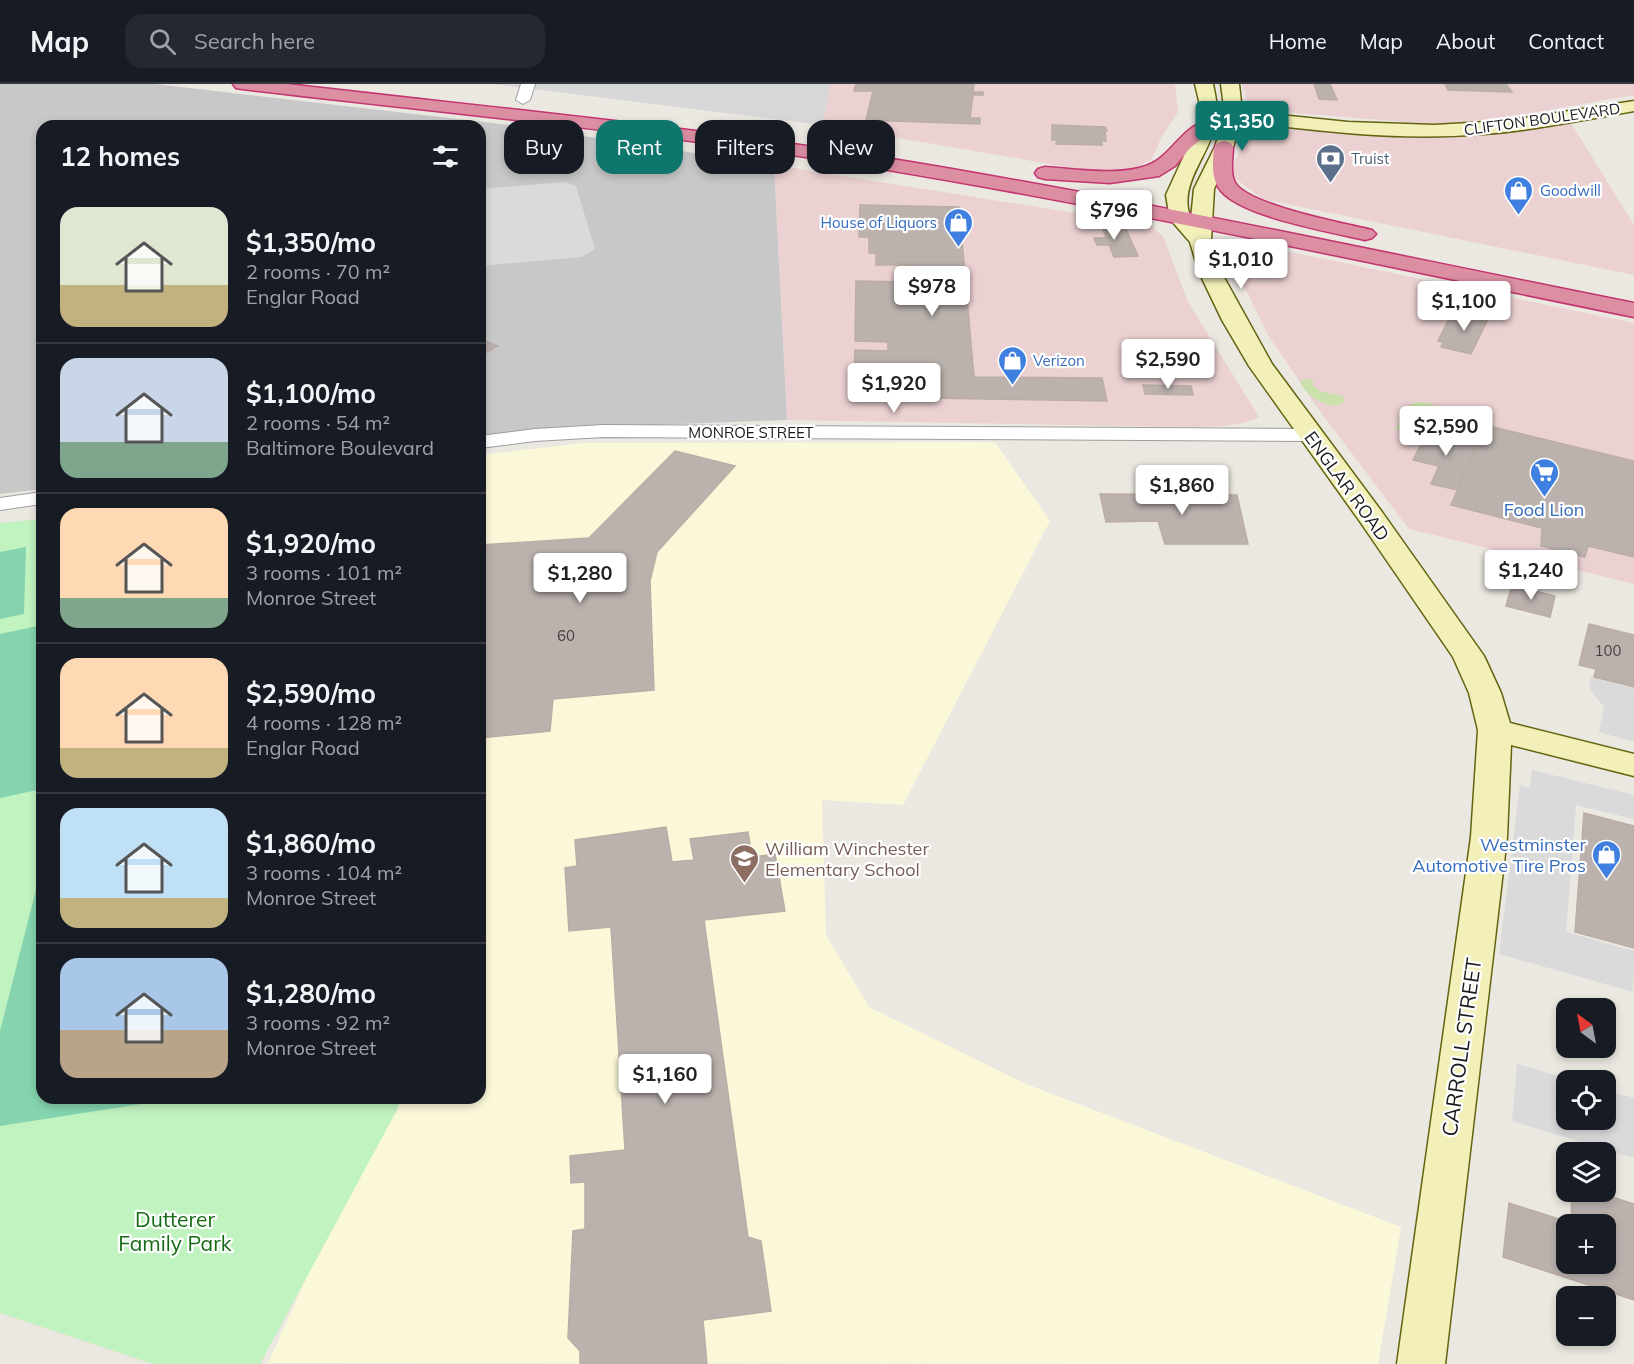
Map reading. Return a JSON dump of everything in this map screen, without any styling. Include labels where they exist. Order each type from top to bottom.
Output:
[{"type":"highway","points":[[242,84],[736,141],[1032,189],[1180,219]]},
{"type":"highway","points":[[381,84],[525,92],[843,140],[1176,195],[1373,236],[1274,209],[1236,195],[1222,174],[1224,147]]},
{"type":"highway","points":[[1034,172],[1110,177],[1152,172],[1168,162],[1183,144],[1206,127]]},
{"type":"highway","points":[[1201,232],[1634,310]]},
{"type":"street","points":[[1180,219],[1176,195],[1179,183],[1206,127],[1209,105],[1204,84]]},
{"type":"street","name":"ENGLAR ROAD","points":[[1230,84],[1234,115],[1224,147],[1206,184],[1203,201],[1201,232],[1210,272],[1261,366],[1372,518],[1468,656],[1485,693],[1495,730]]},
{"type":"street","name":"CLIFTON BOULEVARD","points":[[1234,115],[1296,122],[1440,131],[1502,128],[1634,106]]},
{"type":"street","name":"ENGLAR ROAD","points":[[1180,219],[1201,232]]},
{"type":"street","name":"MONROE STREET","points":[[486,441],[535,435],[603,431],[1310,435]]},
{"type":"street","points":[[0,504],[36,499]]},
{"type":"street","points":[[1495,730],[1634,765]]},
{"type":"street","name":"CARROLL STREET","points":[[1421,1364],[1455,1087],[1490,837],[1495,730]]},
{"type":"shaded area","points":[[0,84],[155,84],[468,120],[36,120],[36,490],[0,494]]},
{"type":"shaded area","points":[[493,84],[830,84],[824,120],[807,120],[807,123]]},
{"type":"shaded area","points":[[830,84],[1175,84],[1178,112],[1162,136],[1152,159],[1135,168],[1116,173],[1091,171],[895,137],[895,120],[824,120]]},
{"type":"shaded area","points":[[1242,84],[1634,84],[1634,95],[1479,122],[1442,125],[1257,110],[1248,105]]},
{"type":"shaded area","points":[[486,122],[504,124],[504,174],[584,174],[584,136],[596,138],[596,174],[683,174],[683,151],[695,153],[695,174],[774,174],[787,420],[548,429],[486,436]]},
{"type":"shaded area","points":[[1257,123],[1428,136],[1473,136],[1571,123],[1634,225],[1634,275],[1263,199],[1229,174],[1247,135]]},
{"type":"shaded area","points":[[795,168],[807,170],[807,174],[830,174],[1150,225],[1163,236],[1188,302],[1259,417],[1243,423],[1224,426],[1192,427],[787,420],[774,174],[795,174]]},
{"type":"shaded area","points":[[564,182],[576,186],[595,249],[582,257],[486,265],[486,188]]},
{"type":"shaded area","points":[[1242,242],[1634,323],[1634,584],[1409,529],[1319,410],[1268,335],[1234,266],[1227,244]]},
{"type":"shaded area","points":[[995,442],[1050,521],[903,805],[822,800],[826,935],[869,1007],[1026,1084],[1401,1227],[1378,1364],[268,1363],[313,1263],[399,1104],[486,1104],[486,454],[584,443]]},
{"type":"shaded area","points":[[1591,677],[1634,689],[1634,742],[1599,732],[1604,707],[1589,688]]},
{"type":"shaded area","points":[[1532,770],[1634,795],[1634,819],[1576,805],[1566,932],[1634,951],[1633,992],[1499,954],[1520,785],[1530,788]]},
{"type":"shaded area","points":[[1517,1064],[1556,1075],[1556,1130],[1616,1130],[1616,1093],[1634,1098],[1634,1158],[1616,1153],[1616,1142],[1581,1142],[1512,1121]]},
{"type":"green space","points":[[1313,380],[1313,386],[1323,392],[1343,396],[1344,402],[1338,405],[1325,404],[1312,397],[1300,381]]},
{"type":"green space","points":[[1417,402],[1430,403],[1439,408],[1439,412],[1395,431],[1407,406]]},
{"type":"green space","name":"Dutterer Family Park","points":[[36,520],[36,1104],[399,1104],[260,1364],[153,1364],[0,1313],[0,523]]},
{"type":"green space","points":[[26,547],[24,614],[0,619],[0,552]]},
{"type":"green space","points":[[36,626],[36,790],[0,798],[0,634]]},
{"type":"green space","points":[[36,890],[36,1104],[141,1104],[0,1126],[0,1031]]},
{"type":"building","points":[[856,84],[974,84],[973,92],[983,92],[983,95],[973,95],[970,118],[980,118],[980,124],[866,120],[873,91],[854,91]]},
{"type":"building","points":[[1314,84],[1330,84],[1337,100],[1319,99]]},
{"type":"building","points":[[1445,84],[1506,84],[1512,92],[1448,90]]},
{"type":"building","points":[[1052,125],[1105,127],[1106,141],[1101,141],[1102,145],[1056,144],[1057,140],[1052,140]]},
{"type":"building","points":[[860,205],[959,207],[974,377],[1102,378],[1107,401],[864,397],[865,370],[854,370],[855,350],[888,351],[888,342],[855,341],[856,281],[915,282],[914,265],[876,265],[876,253],[869,253],[869,237],[859,237]]},
{"type":"building","points":[[1101,225],[1124,225],[1138,256],[1114,257]]},
{"type":"building","points":[[1129,237],[1133,245],[1097,245],[1094,238]]},
{"type":"building","points":[[1469,309],[1489,317],[1471,354],[1441,347],[1443,342],[1438,341],[1449,319],[1454,321],[1459,311],[1468,313]]},
{"type":"building","points":[[486,341],[498,346],[486,352]]},
{"type":"building","points":[[1143,385],[1191,386],[1193,395],[1145,394]]},
{"type":"building","name":"Food Lion","points":[[1485,425],[1634,461],[1634,557],[1588,546],[1585,557],[1541,546],[1542,528],[1451,505]]},
{"type":"building","points":[[1428,430],[1478,442],[1457,490],[1431,484],[1439,466],[1413,460]]},
{"type":"building","points":[[675,451],[735,466],[657,552],[650,581],[654,690],[553,699],[550,731],[486,737],[486,545],[589,538]]},
{"type":"building","points":[[1100,494],[1237,495],[1248,544],[1165,544],[1158,521],[1106,522]]},
{"type":"building","points":[[1512,585],[1555,596],[1550,617],[1506,606]]},
{"type":"building","points":[[1589,624],[1634,635],[1634,687],[1594,677],[1596,669],[1579,665]]},
{"type":"building","name":"Westminster Automotive Tire Pros","points":[[1584,813],[1634,826],[1634,948],[1575,932]]},
{"type":"building","name":"William Winchester Elementary School","points":[[666,827],[672,862],[694,860],[690,839],[748,832],[752,857],[775,854],[785,911],[704,920],[748,1237],[761,1241],[771,1311],[703,1320],[707,1364],[580,1364],[580,1351],[568,1338],[573,1231],[585,1229],[585,1182],[571,1183],[570,1156],[625,1150],[611,927],[569,931],[565,868],[577,866],[575,840]]},
{"type":"building","points":[[1616,1198],[1634,1204],[1634,1300],[1616,1294],[1616,1286],[1591,1286],[1503,1257],[1509,1203],[1556,1218],[1556,1274],[1616,1274],[1616,1214],[1571,1214],[1572,1202],[1616,1202]]},
{"type":"place","name":"Truist","points":[[1330,184]]},
{"type":"place","name":"Goodwill","points":[[1519,216]]},
{"type":"place","name":"House of Liquors","points":[[958,248]]},
{"type":"place","name":"Verizon","points":[[1012,386]]},
{"type":"place","name":"Food Lion","points":[[1544,498]]},
{"type":"place","name":"Westminster Automotive Tire Pros","points":[[1607,880]]},
{"type":"place","name":"William Winchester Elementary School","points":[[744,884]]}]
